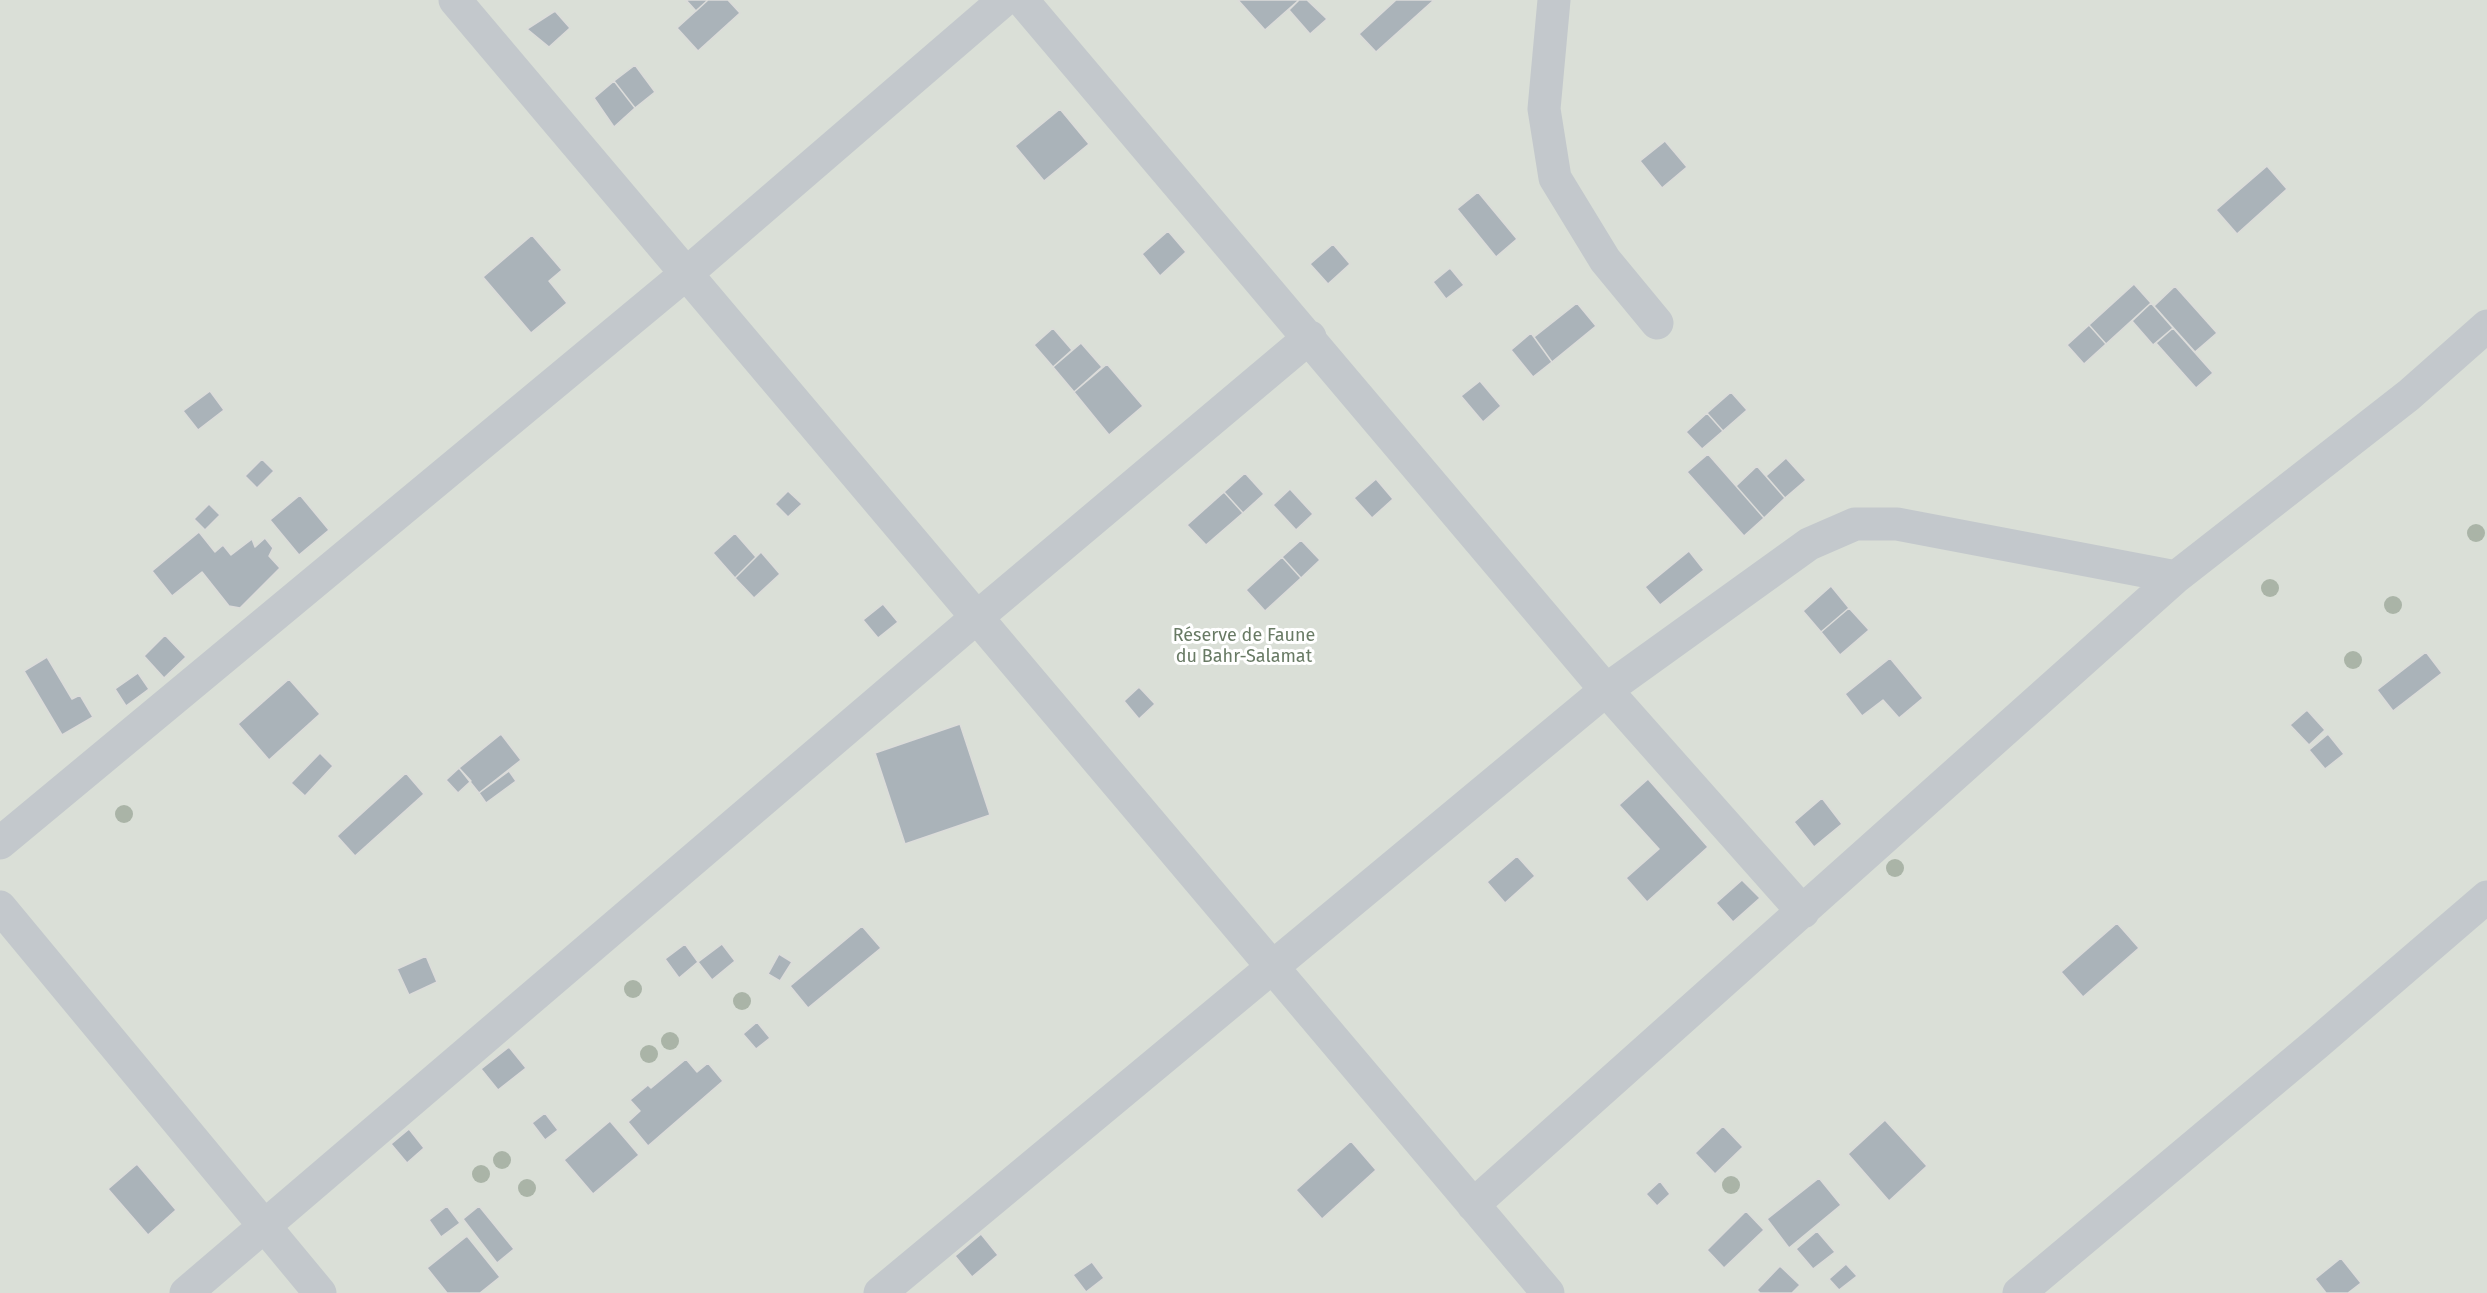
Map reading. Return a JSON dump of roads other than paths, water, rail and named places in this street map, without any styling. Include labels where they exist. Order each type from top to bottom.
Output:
[{"type":"street","points":[[455,0],[1548,1293]]},
{"type":"street","points":[[0,843],[687,273],[1004,0]]},
{"type":"street","points":[[1022,0],[1310,337],[1606,690],[1803,912]]},
{"type":"street","points":[[1554,0],[1544,109],[1555,178],[1605,260],[1657,323]]},
{"type":"street","points":[[1473,1205],[2176,577],[2409,395],[2487,326]]},
{"type":"street","points":[[186,1293],[976,618],[1310,337]]},
{"type":"street","points":[[880,1293],[1275,968],[1606,690],[1809,544],[1855,524],[1897,524],[2176,577]]},
{"type":"street","points":[[2019,1293],[2487,897]]},
{"type":"street","points":[[0,907],[320,1293]]},
{"type":"park label","name":"Réserve de Faune du Bahr-Salamat","points":[[1244,646]]}]
